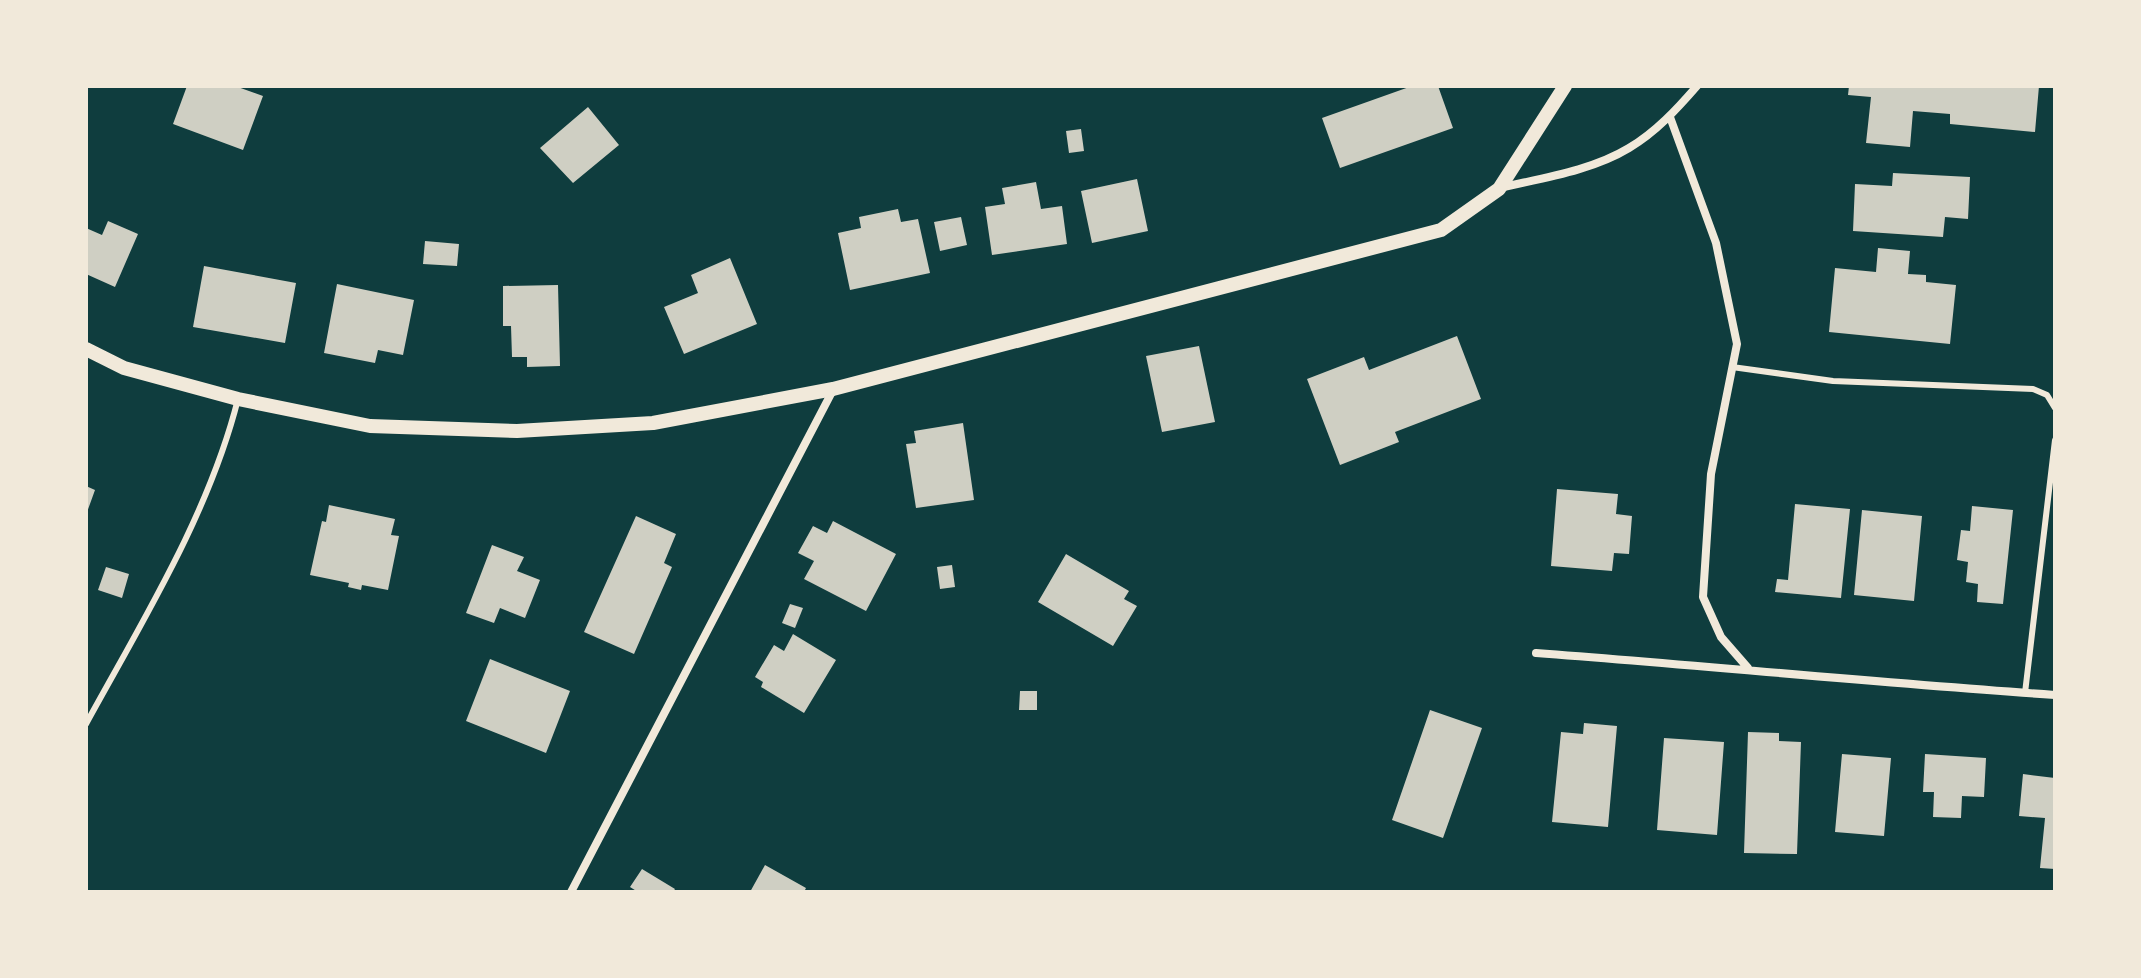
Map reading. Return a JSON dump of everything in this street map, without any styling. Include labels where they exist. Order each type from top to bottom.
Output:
[{"type":"street","points":[[1499,189],[1565,86]]},
{"type":"street","points":[[86,349],[124,368],[238,399],[370,426],[517,431],[653,423],[833,389],[1441,230],[1499,189],[1574,170],[1628,149],[1670,117],[1697,86]]},
{"type":"street","points":[[1670,117],[1716,243],[1737,344],[1711,474],[1703,597],[1721,637],[1748,668]]},
{"type":"street","points":[[571,892],[833,389]]},
{"type":"street","points":[[1536,653],[2055,695]]},
{"type":"lane","points":[[1732,367],[1833,381],[2033,389],[2047,395],[2055,408]]},
{"type":"lane","points":[[86,724],[160,588],[205,495],[238,399]]},
{"type":"lane","points":[[2025,693],[2055,440]]},
{"type":"building","points":[[187,86],[235,86],[263,96],[243,150],[173,124]]},
{"type":"building","points":[[1412,86],[1438,86],[1453,128],[1340,168],[1322,118]]},
{"type":"building","points":[[1849,86],[2039,86],[2035,132],[1950,124],[1950,114],[1913,111],[1910,147],[1866,143],[1871,97],[1848,95]]},
{"type":"building","points":[[588,107],[619,145],[573,183],[540,148]]},
{"type":"building","points":[[1081,129],[1084,151],[1069,153],[1066,131]]},
{"type":"building","points":[[1893,173],[1970,177],[1968,219],[1945,217],[1943,237],[1853,231],[1855,184],[1892,186]]},
{"type":"building","points":[[1137,179],[1148,231],[1092,243],[1081,191]]},
{"type":"building","points":[[1036,182],[1041,209],[1062,206],[1067,244],[992,255],[985,207],[1005,204],[1002,188]]},
{"type":"building","points":[[898,209],[901,222],[918,219],[930,273],[850,290],[838,233],[861,228],[859,217]]},
{"type":"building","points":[[961,217],[967,245],[940,251],[934,222]]},
{"type":"building","points":[[108,221],[138,234],[115,287],[86,274],[86,228],[102,235]]},
{"type":"building","points":[[425,241],[459,244],[457,266],[423,264]]},
{"type":"building","points":[[1878,248],[1910,251],[1908,274],[1926,275],[1926,282],[1956,285],[1950,344],[1829,332],[1835,268],[1876,272]]},
{"type":"building","points":[[730,258],[757,324],[684,354],[664,307],[698,293],[691,275]]},
{"type":"building","points":[[204,266],[296,283],[285,343],[193,327]]},
{"type":"building","points":[[337,284],[414,300],[403,355],[378,350],[375,363],[324,353]]},
{"type":"building","points":[[558,285],[560,366],[527,367],[527,357],[512,357],[511,326],[503,326],[503,286]]},
{"type":"building","points":[[1457,336],[1481,399],[1395,432],[1399,442],[1340,465],[1307,379],[1364,357],[1369,370]]},
{"type":"building","points":[[1199,346],[1215,422],[1162,432],[1146,356]]},
{"type":"building","points":[[963,423],[974,500],[916,508],[906,444],[916,443],[914,431]]},
{"type":"building","points":[[86,486],[95,490],[86,515]]},
{"type":"building","points":[[1557,489],[1618,494],[1616,514],[1632,516],[1629,554],[1614,553],[1612,571],[1551,566]]},
{"type":"building","points":[[1795,504],[1850,509],[1841,598],[1775,592],[1777,579],[1788,580]]},
{"type":"building","points":[[329,505],[395,519],[391,535],[399,536],[388,590],[362,585],[361,590],[348,587],[349,583],[310,575],[322,521],[326,522]]},
{"type":"building","points":[[1972,506],[2013,510],[2003,604],[1977,602],[1978,584],[1966,582],[1968,562],[1957,560],[1961,530],[1970,531]]},
{"type":"building","points":[[1862,510],[1922,516],[1914,601],[1854,595]]},
{"type":"building","points":[[636,516],[676,534],[664,563],[672,567],[634,654],[584,632]]},
{"type":"building","points":[[833,521],[896,554],[866,611],[804,579],[814,561],[798,553],[813,526],[827,533]]},
{"type":"building","points":[[492,545],[524,557],[517,571],[540,580],[525,618],[500,608],[494,623],[466,613]]},
{"type":"building","points":[[1066,554],[1129,591],[1124,599],[1137,606],[1113,646],[1038,602]]},
{"type":"building","points":[[952,565],[955,587],[940,589],[937,567]]},
{"type":"building","points":[[106,567],[129,574],[122,598],[98,590]]},
{"type":"building","points":[[790,604],[803,608],[795,628],[782,623]]},
{"type":"building","points":[[793,634],[836,660],[804,713],[761,687],[763,682],[755,677],[774,645],[784,651]]},
{"type":"building","points":[[490,659],[570,691],[546,753],[466,721]]},
{"type":"building","points":[[1020,691],[1037,691],[1037,710],[1019,710]]},
{"type":"building","points":[[1430,710],[1482,728],[1443,838],[1392,820]]},
{"type":"building","points":[[1584,723],[1617,726],[1608,827],[1552,822],[1561,732],[1583,734]]},
{"type":"building","points":[[1748,732],[1779,733],[1779,741],[1801,742],[1797,854],[1744,853]]},
{"type":"building","points":[[1664,738],[1724,742],[1717,835],[1657,830]]},
{"type":"building","points":[[1842,754],[1891,758],[1884,836],[1835,832]]},
{"type":"building","points":[[1925,754],[1986,758],[1984,797],[1962,796],[1961,818],[1933,817],[1934,792],[1923,792]]},
{"type":"building","points":[[2023,774],[2055,778],[2055,869],[2040,868],[2045,818],[2019,816]]},
{"type":"building","points":[[765,865],[806,888],[804,892],[750,892]]},
{"type":"building","points":[[642,869],[675,889],[673,892],[638,892],[630,887]]}]
